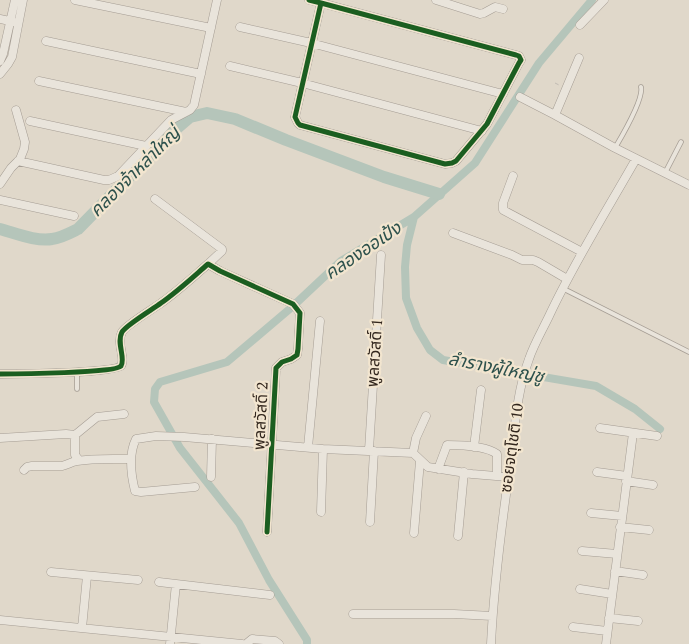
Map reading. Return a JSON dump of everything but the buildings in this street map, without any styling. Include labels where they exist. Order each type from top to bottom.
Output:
[{"type":"street","points":[[14,22],[15,0]]},
{"type":"street","points":[[0,74],[3,54],[23,0]]},
{"type":"street","points":[[75,0],[211,28]]},
{"type":"street","points":[[18,161],[100,179],[109,180],[118,176],[171,120],[194,105],[217,0]]},
{"type":"street","points":[[309,0],[321,3],[516,55],[521,60],[482,131],[456,161],[452,163],[445,164],[300,125],[295,117],[321,3]]},
{"type":"street","points":[[436,0],[480,14],[495,7],[503,9]]},
{"type":"street","points":[[580,25],[604,0]]},
{"type":"street","points":[[0,19],[14,22]]},
{"type":"street","points":[[240,27],[311,43],[503,94]]},
{"type":"street","points":[[46,41],[201,74]]},
{"type":"street","points":[[555,115],[579,58]]},
{"type":"street","points":[[230,66],[302,83],[482,131]]},
{"type":"street","points":[[39,81],[186,112]]},
{"type":"street","points":[[520,97],[689,185]]},
{"type":"street","points":[[0,184],[22,155],[25,142],[16,110]]},
{"type":"street","points":[[30,121],[146,146]]},
{"type":"street","name":"ซอยจตุโชติ 10","points":[[491,644],[492,616],[508,477],[524,375],[530,356],[562,288],[636,159]]},
{"type":"street","points":[[513,176],[502,207],[503,210],[582,252]]},
{"type":"street","points":[[0,374],[115,369],[122,364],[119,339],[123,330],[164,301],[222,251],[222,249],[155,199]]},
{"type":"street","points":[[0,200],[74,216]]},
{"type":"street","points":[[453,234],[522,260],[538,262],[567,279]]},
{"type":"street","name":"พูลสวัสดิ์ 1","points":[[370,522],[371,451],[381,255]]},
{"type":"street","name":"พูลสวัสดิ์ 2","points":[[208,264],[293,304],[300,313],[297,355],[282,362],[276,368],[267,532]]},
{"type":"street","points":[[308,447],[320,321]]},
{"type":"street","points":[[474,448],[482,390]]},
{"type":"street","points":[[0,438],[74,435],[97,417],[124,414]]},
{"type":"street","points":[[412,453],[416,438],[426,416]]},
{"type":"street","points":[[600,428],[657,436]]},
{"type":"street","points":[[606,644],[633,433]]},
{"type":"street","points":[[74,435],[75,455],[79,460]]},
{"type":"street","points":[[195,487],[136,492],[134,489],[131,459],[136,439],[156,436],[184,437],[322,449],[412,453],[428,467],[508,477]]},
{"type":"street","points":[[211,477],[212,439]]},
{"type":"street","points":[[438,469],[447,445],[474,448],[489,450],[497,454],[497,476]]},
{"type":"street","points":[[321,512],[322,449]]},
{"type":"street","points":[[24,470],[32,466],[62,466],[79,460],[131,459]]},
{"type":"street","points":[[414,534],[420,461]]},
{"type":"street","points":[[458,536],[464,472]]},
{"type":"street","points":[[597,472],[653,485]]},
{"type":"street","points":[[591,513],[622,516]]},
{"type":"street","points":[[620,527],[649,530]]},
{"type":"street","points":[[582,551],[617,554]]},
{"type":"street","points":[[50,572],[138,580]]},
{"type":"street","points":[[615,572],[643,575]]},
{"type":"street","points":[[82,628],[87,576]]},
{"type":"street","points":[[159,582],[270,595]]},
{"type":"street","points":[[170,641],[176,584]]},
{"type":"street","points":[[580,589],[612,594]]},
{"type":"street","points":[[354,614],[492,616]]},
{"type":"street","points":[[609,618],[638,621]]},
{"type":"street","points":[[0,620],[82,628],[170,641],[244,644],[252,639],[275,641],[279,644]]},
{"type":"street","points":[[573,627],[607,631]]},
{"type":"lane","points":[[615,148],[638,102],[642,91],[641,87]]},
{"type":"lane","points":[[666,173],[681,142]]},
{"type":"lane","points":[[562,288],[689,352]]},
{"type":"lane","points":[[77,371],[77,389]]},
{"type":"waterway","name":"คลองออเป้ง","points":[[307,644],[307,640],[269,580],[239,523],[180,448],[154,402],[155,389],[160,382],[227,362],[292,307],[341,261],[414,217],[475,163],[539,63],[592,0]]},
{"type":"waterway","name":"คลองจ้าหล่าใหญ่","points":[[0,229],[26,237],[46,240],[59,238],[78,229],[176,129],[190,117],[207,113],[235,119],[384,177],[439,194]]},
{"type":"waterway","name":"ลำรางผู้ใหญ่ชู","points":[[414,217],[407,245],[405,267],[406,298],[417,328],[430,350],[443,360],[596,386],[635,409],[660,429]]},
{"type":"cycle path","points":[[309,0],[321,3],[516,55],[521,60],[487,124],[456,161],[452,163],[445,164],[300,125],[295,117],[321,3]]},
{"type":"cycle path","points":[[0,374],[84,372],[121,366],[120,336],[124,329],[173,294],[208,264],[293,304],[300,313],[298,349],[297,355],[282,362],[276,368],[267,532]]}]
